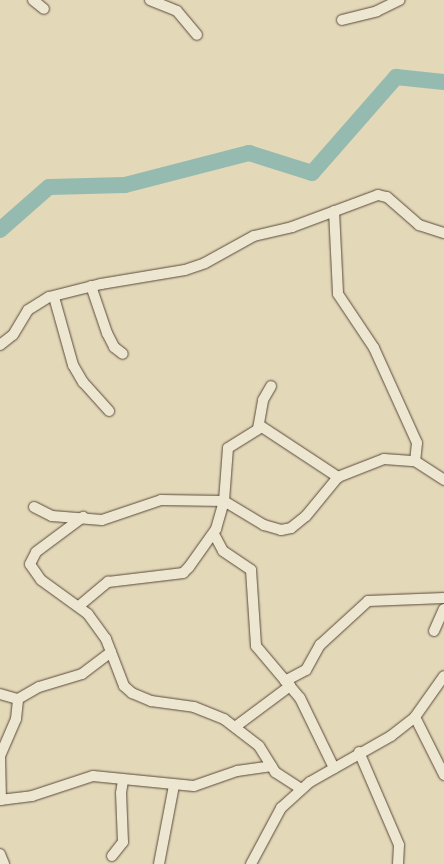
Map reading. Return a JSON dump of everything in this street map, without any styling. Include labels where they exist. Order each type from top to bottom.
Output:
[{"type":"street","points":[[33,0],[44,10]]},
{"type":"street","points":[[150,0],[177,11],[197,35]]},
{"type":"street","points":[[342,20],[377,11],[400,0]]},
{"type":"street","points":[[1,345],[13,335],[28,310],[54,297],[91,286],[185,270],[205,263],[254,236],[378,195],[387,197],[420,225],[444,233]]},
{"type":"street","points":[[334,211],[338,294],[365,330],[374,348],[417,443],[415,461]]},
{"type":"street","points":[[91,286],[107,333],[114,347],[123,354]]},
{"type":"street","points":[[54,297],[73,365],[83,382],[109,411]]},
{"type":"street","points":[[78,606],[108,582],[182,573],[195,560],[206,539],[214,534],[224,501],[228,448],[244,440],[259,425],[261,406],[271,386]]},
{"type":"street","points":[[259,425],[338,477]]},
{"type":"street","points":[[34,507],[52,516],[110,520],[161,500],[224,501],[264,525],[286,530],[306,516],[338,477],[392,457],[415,461],[444,480]]},
{"type":"street","points":[[82,517],[36,552],[30,564],[41,580],[68,602],[78,606],[100,629],[124,686],[140,697],[203,710],[236,726],[258,746],[284,780],[301,789]]},
{"type":"street","points":[[214,534],[223,551],[251,570],[256,646],[288,684],[311,716],[334,768]]},
{"type":"street","points":[[236,726],[306,670],[320,645],[368,601],[444,598]]},
{"type":"street","points":[[434,631],[444,609]]},
{"type":"street","points":[[18,700],[39,687],[82,674],[110,652]]},
{"type":"street","points":[[251,864],[281,808],[301,789],[359,752],[391,736],[415,717],[444,677]]},
{"type":"street","points":[[0,694],[18,700]]},
{"type":"street","points":[[18,700],[16,718],[0,756],[1,800],[32,796],[93,776],[194,786],[237,771],[272,766]]},
{"type":"street","points":[[415,717],[444,774]]},
{"type":"street","points":[[359,752],[399,845],[398,864]]},
{"type":"street","points":[[112,856],[123,842],[121,793],[123,780]]},
{"type":"street","points":[[158,864],[174,785]]},
{"type":"street","points":[[0,854],[4,864]]},
{"type":"waterway","points":[[0,230],[49,187],[125,185],[249,153],[312,173],[396,77],[444,82]]}]
